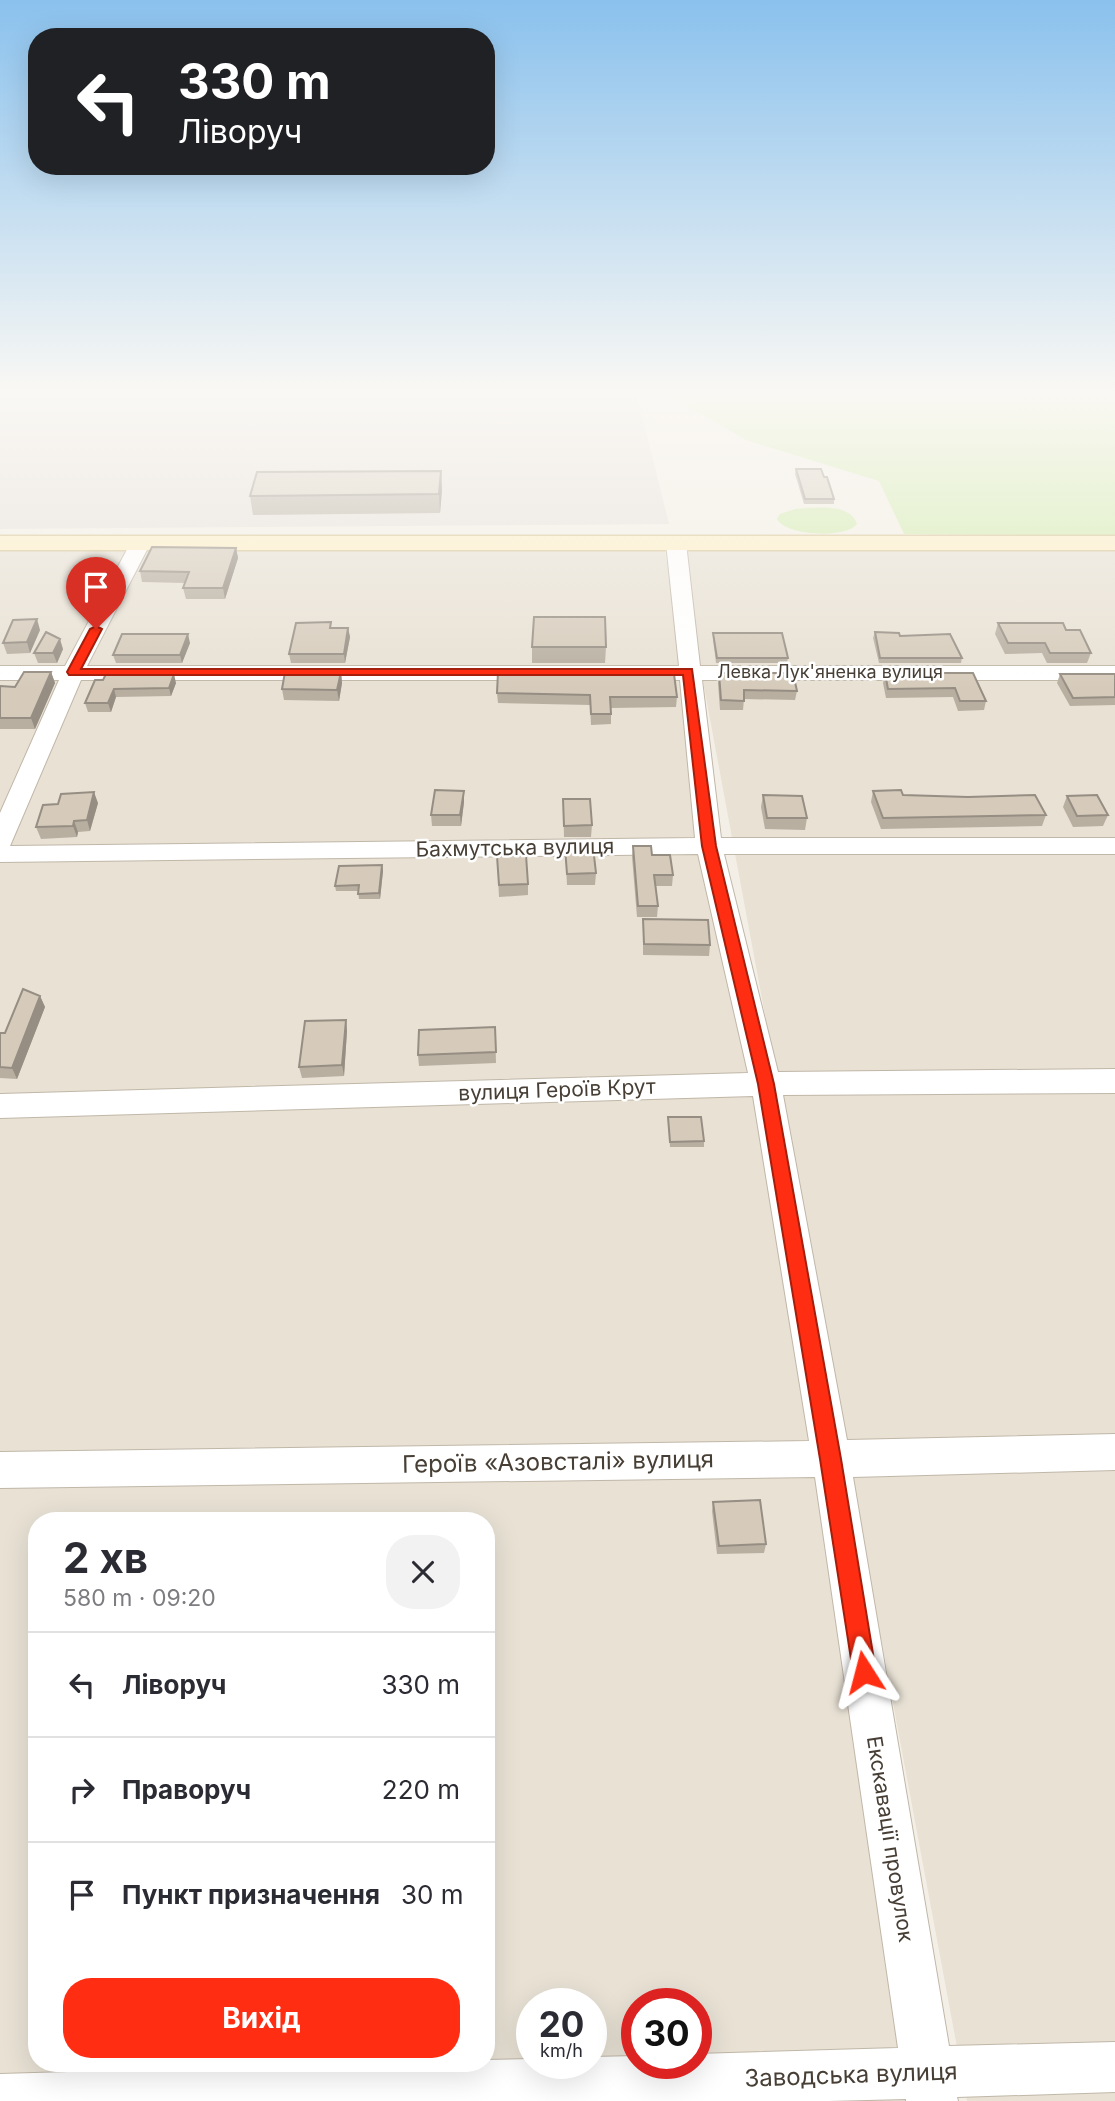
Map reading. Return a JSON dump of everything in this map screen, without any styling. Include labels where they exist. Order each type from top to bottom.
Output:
[{"type":"street","points":[[0,842],[73,672],[141,542]]},
{"type":"street","points":[[0,543],[1115,543]]},
{"type":"street","name":"Екскавації провулок","points":[[676,543],[709,846],[766,1084],[831,1459],[930,2087]]},
{"type":"street","name":"Левка Лук'яненка вулиця","points":[[0,673],[1115,673]]},
{"type":"street","name":"Бахмутська вулиця","points":[[0,854],[709,846],[1115,846]]},
{"type":"street","name":"вулиця Героїв Крут","points":[[0,1106],[766,1084],[1115,1081]]},
{"type":"street","name":"Героїв «Азовсталі» вулиця","points":[[0,1470],[831,1459],[1115,1452]]},
{"type":"street","name":"Заводська вулиця","points":[[0,2100],[930,2087],[1115,2067]]},
{"type":"shaded area","points":[[0,493],[661,493],[669,524],[0,529]]},
{"type":"shaded area","points":[[678,547],[1115,550],[1115,2101],[967,2101]]},
{"type":"shaded area","points":[[0,551],[665,551],[922,2101],[0,2101]]},
{"type":"green space","points":[[885,493],[1115,493],[1115,536],[904,534]]},
{"type":"green space","points":[[795,509],[839,509],[853,517],[857,524],[841,532],[816,534],[792,529],[777,519],[780,514]]},
{"type":"building","points":[[251,493],[439,493],[439,494],[250,496]]},
{"type":"building","points":[[803,493],[832,493],[834,499],[805,499]]},
{"type":"building","points":[[152,547],[236,548],[223,588],[183,588],[189,572],[140,571]]},
{"type":"building","points":[[534,617],[605,617],[606,647],[532,647]]},
{"type":"building","points":[[37,619],[27,642],[3,643],[13,620]]},
{"type":"building","points":[[331,622],[330,628],[348,628],[344,654],[289,654],[296,623]]},
{"type":"building","points":[[998,623],[1063,623],[1066,630],[1080,630],[1091,653],[1050,653],[1045,643],[1008,643]]},
{"type":"building","points":[[46,632],[60,639],[53,653],[34,653]]},
{"type":"building","points":[[875,632],[899,633],[900,636],[950,634],[962,658],[880,658]]},
{"type":"building","points":[[713,633],[782,633],[788,658],[717,658]]},
{"type":"building","points":[[122,634],[188,634],[180,655],[113,655]]},
{"type":"building","points":[[24,672],[51,672],[31,718],[0,718],[0,686],[15,687]]},
{"type":"building","points":[[285,672],[341,672],[337,690],[282,689]]},
{"type":"building","points":[[498,672],[674,674],[677,697],[610,697],[611,714],[591,714],[590,695],[497,693]]},
{"type":"building","points":[[719,673],[793,673],[797,691],[744,690],[744,701],[721,700]]},
{"type":"building","points":[[885,673],[973,673],[986,701],[960,701],[955,688],[888,689]]},
{"type":"building","points":[[106,674],[174,674],[169,688],[114,689],[108,703],[85,703],[95,680],[103,680]]},
{"type":"building","points":[[1060,674],[1115,674],[1115,697],[1073,698]]},
{"type":"building","points":[[435,790],[464,791],[460,815],[431,815]]},
{"type":"building","points":[[901,790],[903,795],[1035,795],[1046,815],[883,818],[873,791]]},
{"type":"building","points":[[94,792],[87,820],[74,821],[73,826],[36,827],[43,805],[58,804],[61,794]]},
{"type":"building","points":[[763,795],[802,796],[807,818],[767,818]]},
{"type":"building","points":[[1097,795],[1108,815],[1077,816],[1067,796]]},
{"type":"building","points":[[563,799],[590,799],[592,825],[564,826]]},
{"type":"building","points":[[633,846],[651,846],[652,855],[670,855],[673,875],[654,875],[658,906],[638,906]]},
{"type":"building","points":[[565,847],[593,847],[596,873],[567,874]]},
{"type":"building","points":[[526,855],[528,884],[499,885],[497,856]]},
{"type":"building","points":[[382,865],[379,893],[358,894],[359,885],[335,886],[339,866]]},
{"type":"building","points":[[643,919],[708,920],[710,945],[644,944]]},
{"type":"building","points":[[23,989],[40,996],[12,1068],[0,1067],[0,1033],[5,1033]]},
{"type":"building","points":[[346,1020],[342,1065],[299,1067],[305,1021]]},
{"type":"building","points":[[495,1027],[496,1052],[418,1055],[419,1030]]},
{"type":"building","points":[[668,1117],[701,1117],[704,1141],[670,1142]]},
{"type":"building","points":[[760,1500],[766,1544],[719,1546],[713,1502]]},
{"type":"route","points":[[96,629],[73,672],[688,671],[709,846],[766,1084],[831,1459],[864,1672]]}]
